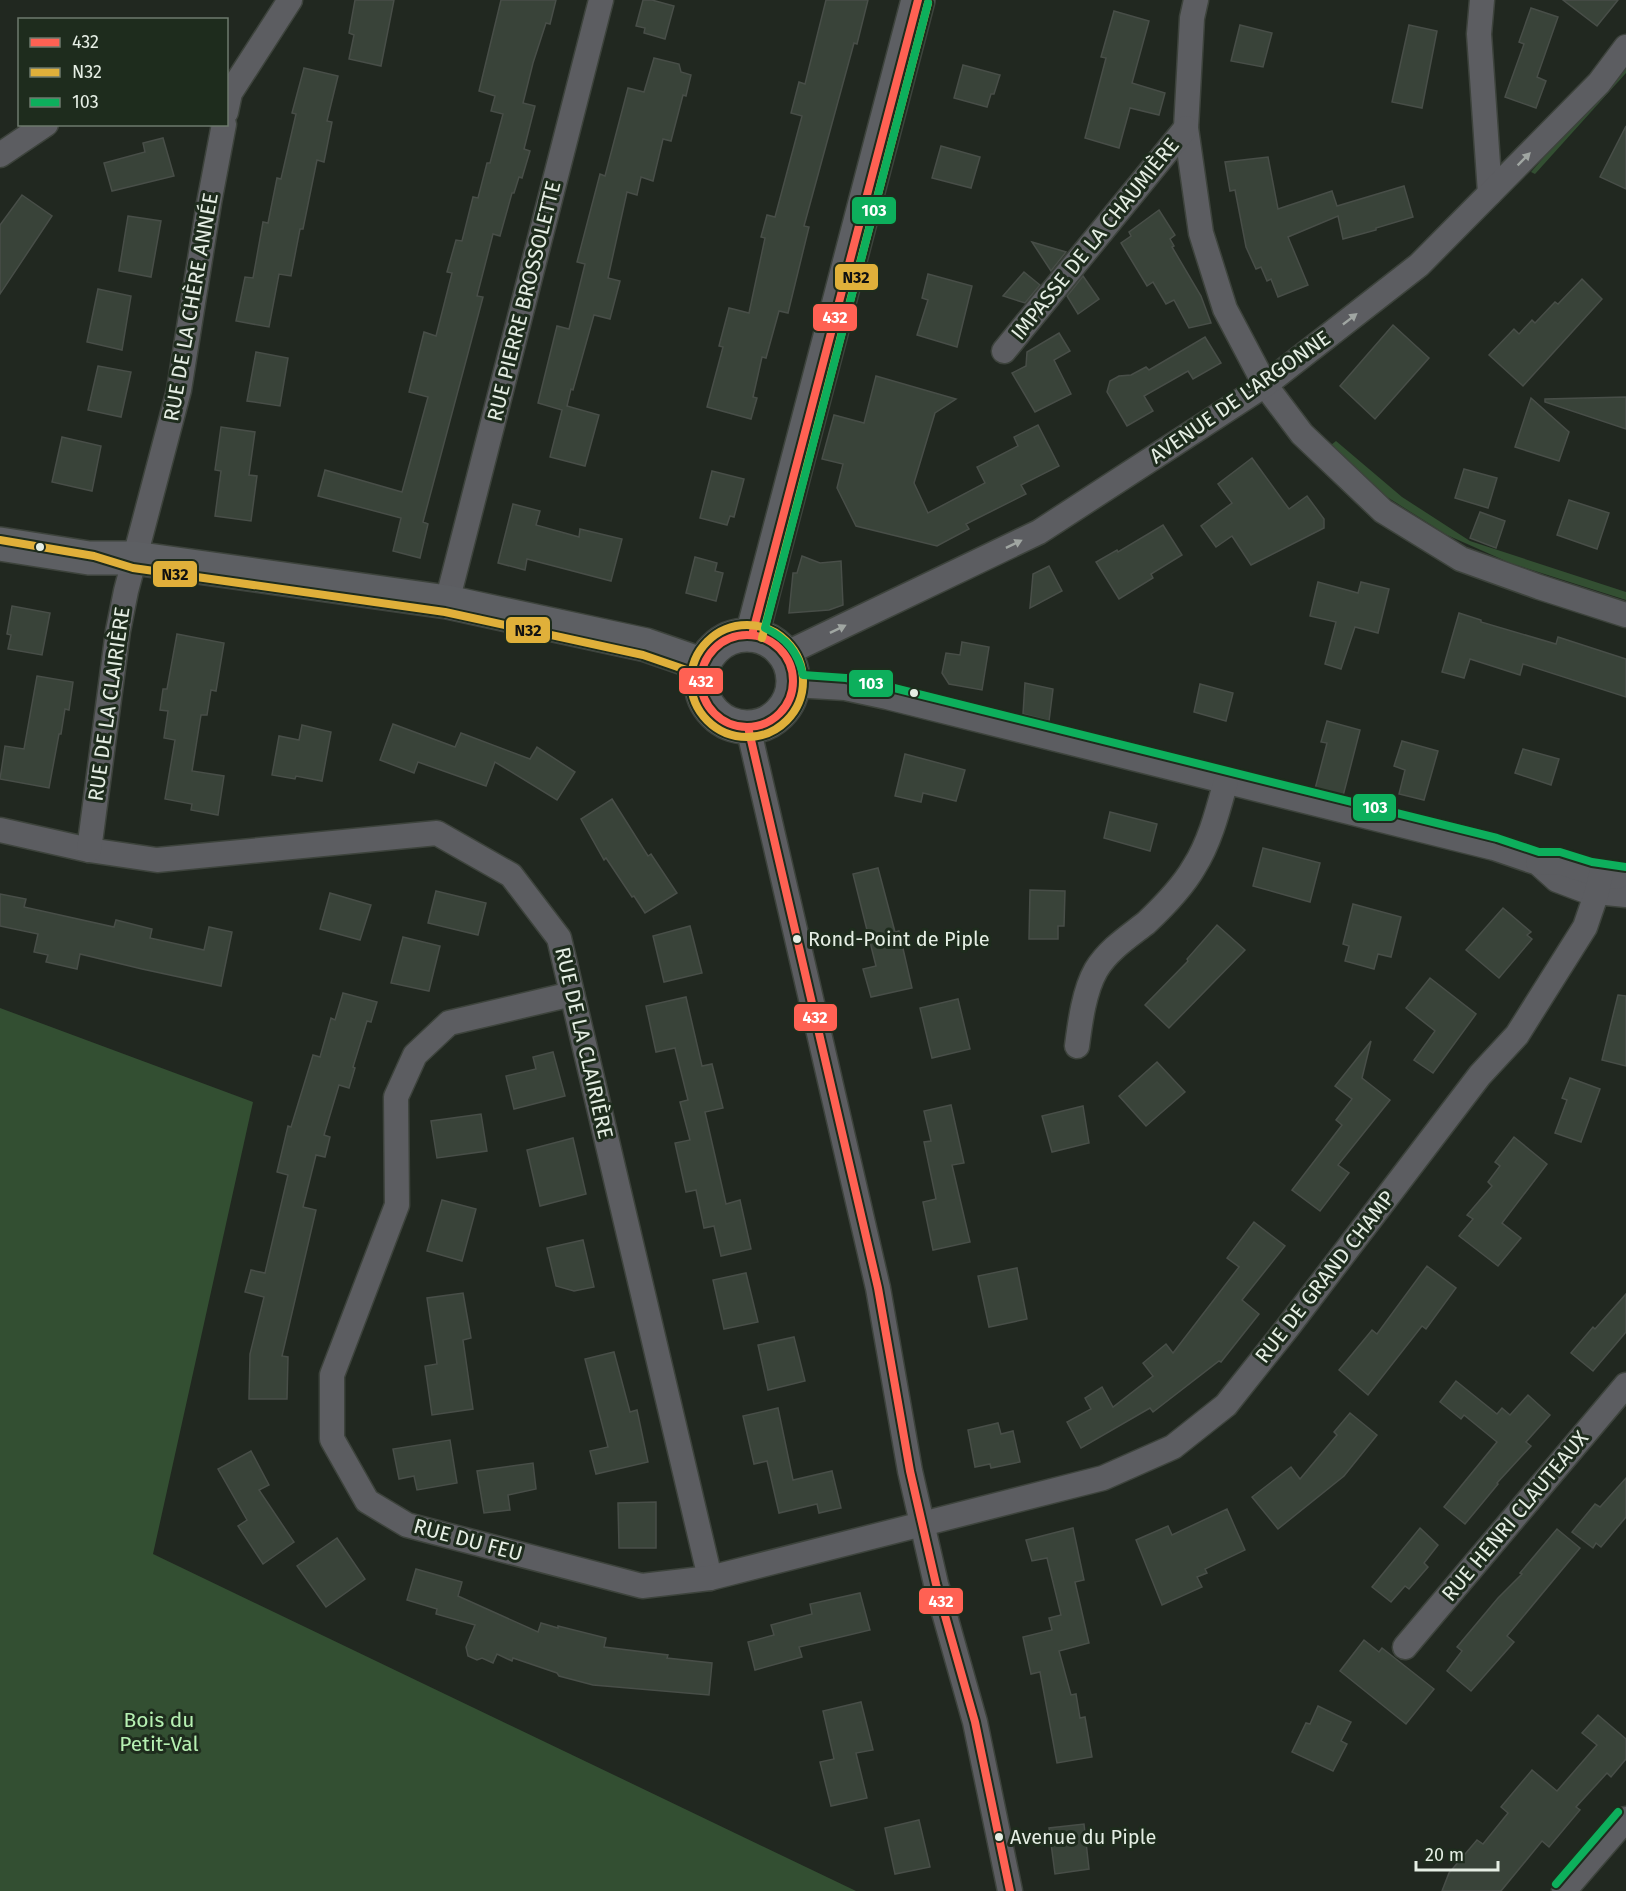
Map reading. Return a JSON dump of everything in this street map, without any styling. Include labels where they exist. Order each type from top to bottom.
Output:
[{"type":"street","points":[[228,99],[290,0]]},
{"type":"street","name":"RUE PIERRE BROSSOLETTE","points":[[447,602],[601,0]]},
{"type":"street","points":[[752,635],[918,0]]},
{"type":"street","points":[[1197,0],[1192,18],[1186,128],[1200,233],[1225,309],[1265,385],[1302,434],[1383,511],[1461,559],[1626,615]]},
{"type":"street","points":[[1482,0],[1479,34],[1490,193]]},
{"type":"street","name":"AVENUE DE L'ARGONNE","points":[[785,654],[1039,532],[1265,385],[1419,265],[1599,83],[1626,47]]},
{"type":"street","points":[[0,155],[43,126]]},
{"type":"street","name":"RUE DE LA CHÈRE ANNÉE","points":[[134,558],[180,390],[209,202],[224,126]]},
{"type":"street","name":"IMPASSE DE LA CHAUMIÈRE","points":[[1004,351],[1186,128]]},
{"type":"street","points":[[0,530],[97,546],[134,558]]},
{"type":"street","points":[[0,544],[89,558],[134,558],[447,602],[646,645],[704,665]]},
{"type":"street","name":"RUE DE LA CLAIRIÈRE","points":[[89,850],[118,632],[134,558]]},
{"type":"street","points":[[752,635],[772,642],[785,654],[790,663],[794,685],[789,702],[771,721],[748,727],[731,724],[718,717],[708,705],[702,692],[704,665],[712,652],[722,643],[733,637],[752,635]]},
{"type":"street","points":[[794,685],[845,688],[887,697],[1494,848],[1538,863],[1557,880],[1586,891],[1599,883],[1626,878]]},
{"type":"street","points":[[748,727],[878,1288],[910,1471],[936,1584],[975,1722],[1010,1891]]},
{"type":"street","points":[[1077,1046],[1080,1021],[1096,970],[1119,943],[1147,922],[1171,898],[1194,867],[1215,820],[1226,781]]},
{"type":"street","name":"RUE DE LA CLAIRIÈRE","points":[[0,830],[89,850],[157,860],[437,833],[511,875],[559,938],[711,1578]]},
{"type":"street","points":[[1599,883],[1626,895]]},
{"type":"street","name":"RUE DE GRAND CHAMP","points":[[922,1524],[1103,1478],[1173,1447],[1226,1405],[1480,1075],[1518,1035],[1585,927],[1599,883]]},
{"type":"street","name":"RUE DU FEU","points":[[572,994],[449,1023],[415,1054],[396,1097],[398,1205],[332,1375],[332,1439],[367,1501],[407,1525],[642,1586],[711,1578],[922,1524]]},
{"type":"street","name":"RUE HENRI CLAUTEAUX","points":[[1405,1647],[1626,1385]]},
{"type":"street","points":[[1564,1891],[1626,1819]]},
{"type":"green space","points":[[1626,63],[1626,73],[1535,174],[1531,172]]},
{"type":"green space","points":[[1336,441],[1402,497],[1470,541],[1626,592],[1626,600],[1510,563],[1447,535],[1387,497],[1331,445]]},
{"type":"green space","name":"Bois du Petit-Val","points":[[0,1008],[253,1102],[153,1554],[856,1891],[0,1891]]},
{"type":"building","points":[[355,0],[394,0],[381,66],[349,59],[354,35],[349,33]]},
{"type":"building","points":[[501,0],[556,0],[550,24],[546,23],[533,63],[523,103],[535,106],[524,149],[530,151],[522,178],[519,177],[514,193],[512,193],[500,236],[493,234],[477,296],[483,297],[423,522],[428,524],[420,558],[393,551],[401,518],[318,496],[325,470],[402,492],[428,397],[409,392],[424,332],[436,336],[452,273],[447,272],[456,240],[462,241],[473,197],[478,198],[503,114],[491,111],[495,96],[479,91]]},
{"type":"building","points":[[643,0],[674,6],[665,39],[644,33],[645,28],[636,26]]},
{"type":"building","points":[[826,0],[868,0],[804,226],[809,227],[788,313],[779,311],[766,358],[762,357],[753,397],[757,398],[751,419],[707,407],[723,347],[719,346],[729,308],[749,313],[765,238],[761,237],[767,215],[775,217],[802,116],[791,113],[799,82],[805,84]]},
{"type":"building","points":[[1563,0],[1618,0],[1597,26]]},
{"type":"building","points":[[1531,8],[1558,17],[1537,77],[1546,81],[1536,108],[1505,97],[1524,44],[1519,42]]},
{"type":"building","points":[[1114,11],[1149,21],[1132,83],[1165,93],[1159,115],[1130,108],[1119,148],[1085,138],[1106,58],[1101,57]]},
{"type":"building","points":[[1240,25],[1272,33],[1263,67],[1231,61]]},
{"type":"building","points":[[1409,25],[1437,31],[1422,108],[1392,102]]},
{"type":"building","points":[[654,58],[679,64],[681,72],[691,75],[686,96],[683,95],[671,141],[663,139],[653,181],[641,177],[637,195],[627,192],[608,278],[620,281],[610,319],[594,315],[573,390],[571,389],[567,406],[599,415],[585,466],[550,457],[562,410],[538,403],[557,326],[569,329],[585,264],[577,262],[600,174],[605,176],[628,88],[644,92]]},
{"type":"building","points":[[963,65],[1000,75],[987,107],[954,98]]},
{"type":"building","points":[[304,68],[338,76],[327,121],[332,122],[324,162],[317,160],[291,276],[279,274],[269,327],[236,321],[245,277],[253,278],[263,222],[268,223],[277,178],[281,179],[296,114],[292,113]]},
{"type":"building","points":[[1626,126],[1626,189],[1600,177]]},
{"type":"building","points":[[163,138],[174,176],[112,191],[104,163],[145,152],[143,143]]},
{"type":"building","points":[[941,146],[980,157],[971,188],[932,178]]},
{"type":"building","points":[[1268,157],[1278,209],[1332,191],[1337,206],[1404,186],[1413,217],[1343,239],[1338,216],[1288,237],[1308,285],[1278,297],[1271,279],[1267,281],[1261,267],[1256,269],[1246,247],[1235,190],[1230,191],[1225,162]]},
{"type":"building","points":[[22,195],[52,216],[0,294],[0,225]]},
{"type":"building","points":[[1159,210],[1175,235],[1170,239],[1174,246],[1172,247],[1201,296],[1211,323],[1189,328],[1174,300],[1166,304],[1153,282],[1147,286],[1121,243],[1131,236],[1129,232]]},
{"type":"building","points":[[128,216],[161,221],[151,277],[119,271]]},
{"type":"building","points":[[1032,242],[1066,252],[1051,271]]},
{"type":"building","points":[[1024,272],[1040,285],[1025,303],[1003,296]]},
{"type":"building","points":[[928,274],[972,286],[957,347],[917,335],[928,300],[922,298]]},
{"type":"building","points":[[1083,276],[1099,299],[1078,314],[1067,296]]},
{"type":"building","points":[[1582,279],[1602,299],[1523,386],[1489,355],[1514,329],[1519,334],[1532,320],[1535,323],[1555,302],[1558,304]]},
{"type":"building","points":[[98,289],[131,296],[122,350],[87,342]]},
{"type":"building","points":[[1393,325],[1429,358],[1375,419],[1340,386]]},
{"type":"building","points":[[1059,333],[1070,351],[1054,360],[1071,394],[1035,412],[1012,373],[1026,366],[1027,352]]},
{"type":"building","points":[[1205,337],[1221,363],[1193,379],[1188,371],[1144,396],[1153,411],[1127,426],[1107,392],[1110,381],[1119,376],[1131,375],[1146,367],[1149,370]]},
{"type":"building","points":[[256,352],[288,358],[280,406],[247,401]]},
{"type":"building","points":[[98,366],[131,372],[121,417],[88,410]]},
{"type":"building","points":[[876,376],[956,399],[935,413],[914,483],[928,513],[985,483],[977,467],[1018,446],[1014,437],[1038,425],[1059,466],[1021,485],[1026,494],[966,524],[969,529],[937,546],[856,526],[837,488],[843,464],[822,459],[834,415],[864,423]]},
{"type":"building","points":[[1626,397],[1626,429],[1545,402],[1545,399]]},
{"type":"building","points":[[1531,398],[1569,432],[1559,461],[1515,447]]},
{"type":"building","points":[[221,427],[255,432],[249,475],[257,476],[251,521],[215,516],[221,471],[215,470]]},
{"type":"building","points":[[62,437],[101,446],[92,491],[52,482]]},
{"type":"building","points":[[1252,458],[1289,509],[1307,496],[1324,519],[1324,528],[1251,565],[1232,536],[1216,547],[1201,526],[1232,503],[1218,484]]},
{"type":"building","points":[[1464,469],[1497,478],[1488,508],[1455,498]]},
{"type":"building","points":[[712,471],[744,479],[734,517],[730,516],[727,525],[700,518]]},
{"type":"building","points":[[1569,500],[1609,513],[1597,549],[1557,535]]},
{"type":"building","points":[[513,504],[540,511],[536,525],[579,537],[580,529],[622,539],[611,581],[527,559],[525,570],[498,563]]},
{"type":"building","points":[[1480,512],[1505,521],[1496,548],[1470,538]]},
{"type":"building","points":[[1163,525],[1182,555],[1151,574],[1153,578],[1119,599],[1096,562],[1117,550],[1118,552]]},
{"type":"building","points":[[802,556],[820,563],[841,561],[843,605],[829,610],[789,613],[793,573],[797,573]]},
{"type":"building","points":[[695,557],[717,563],[715,571],[723,573],[716,601],[686,593]]},
{"type":"building","points":[[1049,566],[1062,591],[1030,608],[1033,574]]},
{"type":"building","points":[[1318,582],[1358,593],[1361,582],[1389,589],[1378,633],[1355,627],[1341,669],[1325,664],[1336,622],[1310,616]]},
{"type":"building","points":[[12,606],[50,613],[42,655],[8,649],[11,635],[7,634]]},
{"type":"building","points":[[1459,613],[1481,620],[1481,622],[1556,644],[1558,637],[1626,659],[1626,697],[1523,664],[1520,675],[1470,659],[1464,678],[1442,672]]},
{"type":"building","points":[[177,634],[224,643],[216,691],[211,690],[207,715],[201,715],[192,771],[224,776],[218,815],[191,810],[192,804],[165,799],[175,740],[164,738],[168,711],[160,710],[163,689],[167,689]]},
{"type":"building","points":[[962,642],[989,647],[982,690],[949,684],[942,673],[946,653],[960,655]]},
{"type":"building","points":[[37,676],[73,682],[69,710],[65,709],[49,788],[0,779],[5,746],[24,749]]},
{"type":"building","points":[[1025,683],[1053,689],[1049,721],[1023,714]]},
{"type":"building","points":[[1200,684],[1233,693],[1226,721],[1194,712]]},
{"type":"building","points":[[1327,721],[1360,730],[1343,796],[1315,789],[1327,743],[1321,742]]},
{"type":"building","points":[[393,724],[455,747],[461,733],[530,759],[537,747],[575,772],[557,800],[495,762],[486,786],[418,762],[414,773],[380,760]]},
{"type":"building","points":[[302,725],[331,732],[322,781],[296,776],[295,779],[272,775],[279,736],[299,740]]},
{"type":"building","points":[[1402,741],[1438,751],[1424,800],[1399,794],[1405,770],[1394,766]]},
{"type":"building","points":[[1523,749],[1559,759],[1551,785],[1515,773]]},
{"type":"building","points":[[905,754],[965,770],[956,801],[923,793],[921,802],[895,796]]},
{"type":"building","points":[[612,799],[648,856],[651,854],[677,893],[645,913],[606,858],[604,860],[581,819]]},
{"type":"building","points":[[1110,812],[1157,824],[1150,851],[1104,838]]},
{"type":"building","points":[[1263,848],[1320,863],[1310,902],[1253,886]]},
{"type":"building","points":[[878,868],[895,932],[899,931],[912,988],[871,997],[863,969],[876,966],[853,874]]},
{"type":"building","points":[[1030,890],[1065,891],[1064,926],[1058,926],[1058,939],[1029,939]]},
{"type":"building","points":[[436,891],[486,903],[478,935],[428,923]]},
{"type":"building","points":[[330,893],[371,905],[360,940],[320,929]]},
{"type":"building","points":[[0,894],[26,899],[24,907],[114,927],[116,920],[152,929],[150,938],[204,950],[209,927],[232,932],[221,986],[80,954],[77,969],[46,962],[48,955],[34,952],[38,934],[0,926]]},
{"type":"building","points":[[1353,904],[1401,917],[1391,957],[1378,954],[1374,969],[1345,961],[1349,946],[1343,944]]},
{"type":"building","points":[[1503,908],[1531,932],[1527,935],[1532,939],[1499,978],[1466,950]]},
{"type":"building","points":[[1217,925],[1245,950],[1169,1028],[1145,1005],[1188,961],[1187,959]]},
{"type":"building","points":[[690,926],[702,973],[664,982],[653,936]]},
{"type":"building","points":[[403,937],[440,946],[429,991],[391,983]]},
{"type":"building","points":[[1430,978],[1476,1014],[1433,1073],[1414,1060],[1435,1031],[1406,1008]]},
{"type":"building","points":[[343,993],[377,1002],[371,1022],[367,1021],[349,1088],[339,1085],[324,1135],[330,1137],[325,1157],[316,1155],[303,1207],[316,1210],[282,1356],[288,1357],[287,1399],[249,1399],[250,1354],[264,1297],[245,1292],[251,1270],[265,1273],[288,1175],[277,1172],[288,1126],[291,1127],[313,1055],[320,1057],[331,1018],[335,1020]]},
{"type":"building","points":[[1618,995],[1626,996],[1626,1066],[1602,1060]]},
{"type":"building","points":[[686,997],[702,1066],[712,1064],[723,1108],[705,1112],[726,1204],[740,1200],[751,1249],[721,1256],[714,1226],[704,1228],[696,1190],[686,1192],[675,1143],[690,1140],[680,1102],[688,1100],[675,1048],[656,1052],[646,1006]]},
{"type":"building","points":[[958,999],[970,1049],[932,1058],[920,1008]]},
{"type":"building","points":[[1371,1041],[1362,1078],[1390,1100],[1338,1165],[1349,1173],[1320,1211],[1292,1190],[1342,1125],[1336,1120],[1352,1099],[1335,1086]]},
{"type":"building","points":[[553,1052],[565,1096],[514,1109],[506,1076],[536,1069],[533,1057]]},
{"type":"building","points":[[1157,1062],[1185,1092],[1146,1126],[1119,1096]]},
{"type":"building","points":[[1570,1078],[1600,1089],[1581,1142],[1555,1133],[1567,1100],[1562,1098]]},
{"type":"building","points":[[951,1105],[964,1163],[952,1165],[970,1242],[933,1250],[923,1202],[936,1199],[924,1142],[931,1141],[924,1111]]},
{"type":"building","points":[[1083,1106],[1089,1143],[1052,1152],[1042,1116]]},
{"type":"building","points":[[481,1114],[487,1151],[437,1158],[431,1121]]},
{"type":"building","points":[[1514,1137],[1547,1164],[1502,1223],[1521,1238],[1498,1266],[1459,1236],[1473,1219],[1467,1215],[1492,1186],[1488,1182],[1500,1166],[1495,1162]]},
{"type":"building","points":[[573,1138],[586,1194],[540,1206],[527,1150]]},
{"type":"building","points":[[442,1200],[476,1209],[462,1261],[427,1251]]},
{"type":"building","points":[[1254,1222],[1285,1246],[1242,1300],[1259,1314],[1221,1362],[1219,1361],[1153,1412],[1150,1408],[1081,1448],[1067,1422],[1091,1409],[1085,1398],[1102,1387],[1113,1407],[1153,1376],[1143,1363],[1166,1344],[1173,1353],[1239,1267],[1227,1258]]},
{"type":"building","points":[[583,1240],[594,1287],[574,1291],[556,1286],[547,1248]]},
{"type":"building","points":[[1427,1266],[1456,1288],[1426,1329],[1422,1326],[1368,1395],[1339,1370],[1372,1330],[1377,1334]]},
{"type":"building","points":[[1017,1268],[1027,1319],[989,1327],[978,1276]]},
{"type":"building","points":[[746,1273],[758,1322],[724,1329],[713,1280]]},
{"type":"building","points":[[463,1293],[471,1338],[463,1340],[473,1409],[432,1415],[425,1366],[437,1364],[427,1298]]},
{"type":"building","points":[[1626,1294],[1626,1332],[1593,1371],[1571,1353]]},
{"type":"building","points":[[794,1337],[805,1381],[768,1390],[758,1345]]},
{"type":"building","points":[[614,1352],[630,1412],[637,1410],[648,1462],[596,1474],[590,1451],[608,1447],[585,1359]]},
{"type":"building","points":[[1456,1381],[1497,1414],[1502,1408],[1510,1415],[1528,1395],[1550,1415],[1526,1442],[1531,1446],[1497,1483],[1465,1524],[1444,1507],[1497,1442],[1464,1415],[1461,1419],[1440,1402]]},
{"type":"building","points":[[778,1408],[793,1480],[832,1471],[841,1508],[819,1513],[817,1504],[779,1513],[767,1461],[754,1464],[743,1416]]},
{"type":"building","points":[[1350,1413],[1377,1435],[1344,1476],[1278,1529],[1252,1497],[1291,1467],[1300,1479],[1337,1435],[1334,1432]]},
{"type":"building","points":[[998,1423],[1001,1434],[1013,1431],[1020,1462],[991,1468],[990,1464],[975,1467],[968,1430]]},
{"type":"building","points":[[450,1440],[457,1483],[417,1490],[414,1476],[399,1479],[393,1449]]},
{"type":"building","points":[[251,1451],[269,1485],[259,1490],[294,1542],[263,1564],[238,1526],[247,1520],[218,1469]]},
{"type":"building","points":[[533,1463],[536,1489],[508,1495],[510,1510],[484,1513],[477,1471]]},
{"type":"building","points":[[1626,1478],[1626,1517],[1601,1547],[1596,1543],[1593,1548],[1572,1532],[1595,1504],[1600,1507]]},
{"type":"building","points":[[656,1502],[656,1548],[619,1548],[618,1503]]},
{"type":"building","points":[[1227,1509],[1245,1550],[1205,1569],[1207,1573],[1197,1577],[1202,1587],[1162,1605],[1136,1540],[1168,1526],[1172,1535]]},
{"type":"building","points":[[1073,1528],[1084,1580],[1075,1582],[1089,1643],[1059,1651],[1071,1695],[1076,1694],[1080,1718],[1085,1717],[1092,1757],[1057,1763],[1040,1672],[1031,1674],[1023,1637],[1052,1630],[1049,1618],[1061,1615],[1047,1558],[1032,1561],[1026,1540]]},
{"type":"building","points":[[1420,1528],[1438,1545],[1424,1563],[1428,1567],[1409,1589],[1405,1586],[1391,1602],[1372,1587]]},
{"type":"building","points":[[1557,1529],[1580,1548],[1507,1636],[1514,1642],[1471,1691],[1447,1671],[1462,1651],[1457,1647],[1498,1598],[1522,1574],[1520,1573]]},
{"type":"building","points":[[337,1538],[365,1579],[326,1607],[297,1566]]},
{"type":"building","points":[[416,1569],[462,1582],[458,1596],[538,1632],[541,1623],[558,1628],[558,1626],[606,1638],[604,1647],[712,1663],[709,1695],[593,1685],[559,1676],[557,1673],[513,1658],[512,1661],[497,1654],[493,1663],[482,1658],[477,1660],[468,1656],[466,1647],[475,1625],[436,1614],[437,1609],[407,1600]]},
{"type":"building","points":[[860,1593],[870,1630],[799,1647],[802,1657],[755,1670],[748,1642],[774,1635],[771,1625],[812,1614],[810,1604]]},
{"type":"building","points":[[1364,1640],[1379,1652],[1382,1648],[1434,1689],[1406,1724],[1340,1671]]},
{"type":"building","points":[[861,1702],[873,1750],[856,1753],[867,1798],[831,1806],[820,1762],[834,1759],[823,1711]]},
{"type":"building","points":[[1318,1706],[1351,1722],[1341,1741],[1347,1744],[1333,1771],[1292,1752],[1306,1723],[1310,1724]]},
{"type":"building","points":[[1598,1715],[1626,1739],[1626,1759],[1611,1777],[1607,1773],[1576,1807],[1580,1810],[1549,1847],[1542,1841],[1501,1891],[1442,1891],[1449,1873],[1477,1840],[1483,1844],[1508,1813],[1501,1807],[1532,1770],[1557,1791],[1597,1745],[1582,1733]]},
{"type":"building","points":[[919,1820],[930,1867],[895,1874],[885,1828]]},
{"type":"building","points":[[1084,1824],[1089,1869],[1055,1874],[1049,1828]]},
{"type":"transit line","name":"432","points":[[752,635],[918,0]]},
{"type":"transit line","name":"N32","points":[[762,638],[928,3]]},
{"type":"transit line","name":"103","points":[[928,3],[765,628],[779,636],[790,647],[798,659],[803,675],[846,678],[890,687],[1497,838],[1539,852],[1560,852],[1592,862],[1626,867]]},
{"type":"transit line","name":"N32","points":[[0,540],[94,556],[133,568],[445,612],[643,655],[701,675]]},
{"type":"transit line","name":"N32","points":[[747,625],[769,629],[787,641],[799,659],[803,681],[799,703],[787,721],[769,733],[747,737],[725,733],[707,721],[695,703],[691,681],[695,659],[707,641],[725,629],[747,625]]},
{"type":"transit line","name":"432","points":[[747,635],[765,639],[779,649],[789,663],[793,681],[789,699],[779,713],[765,723],[747,727],[729,723],[715,713],[705,699],[701,681],[705,663],[715,649],[729,639],[747,635]]},
{"type":"transit line","name":"432","points":[[748,727],[878,1288],[910,1471],[936,1584],[975,1722],[1010,1891]]},
{"type":"transit line","name":"103","points":[[1556,1884],[1618,1812]]},
{"type":"place","name":"Rond-Point de Piple","points":[[797,939]]},
{"type":"place","name":"Avenue du Piple","points":[[999,1837]]}]
